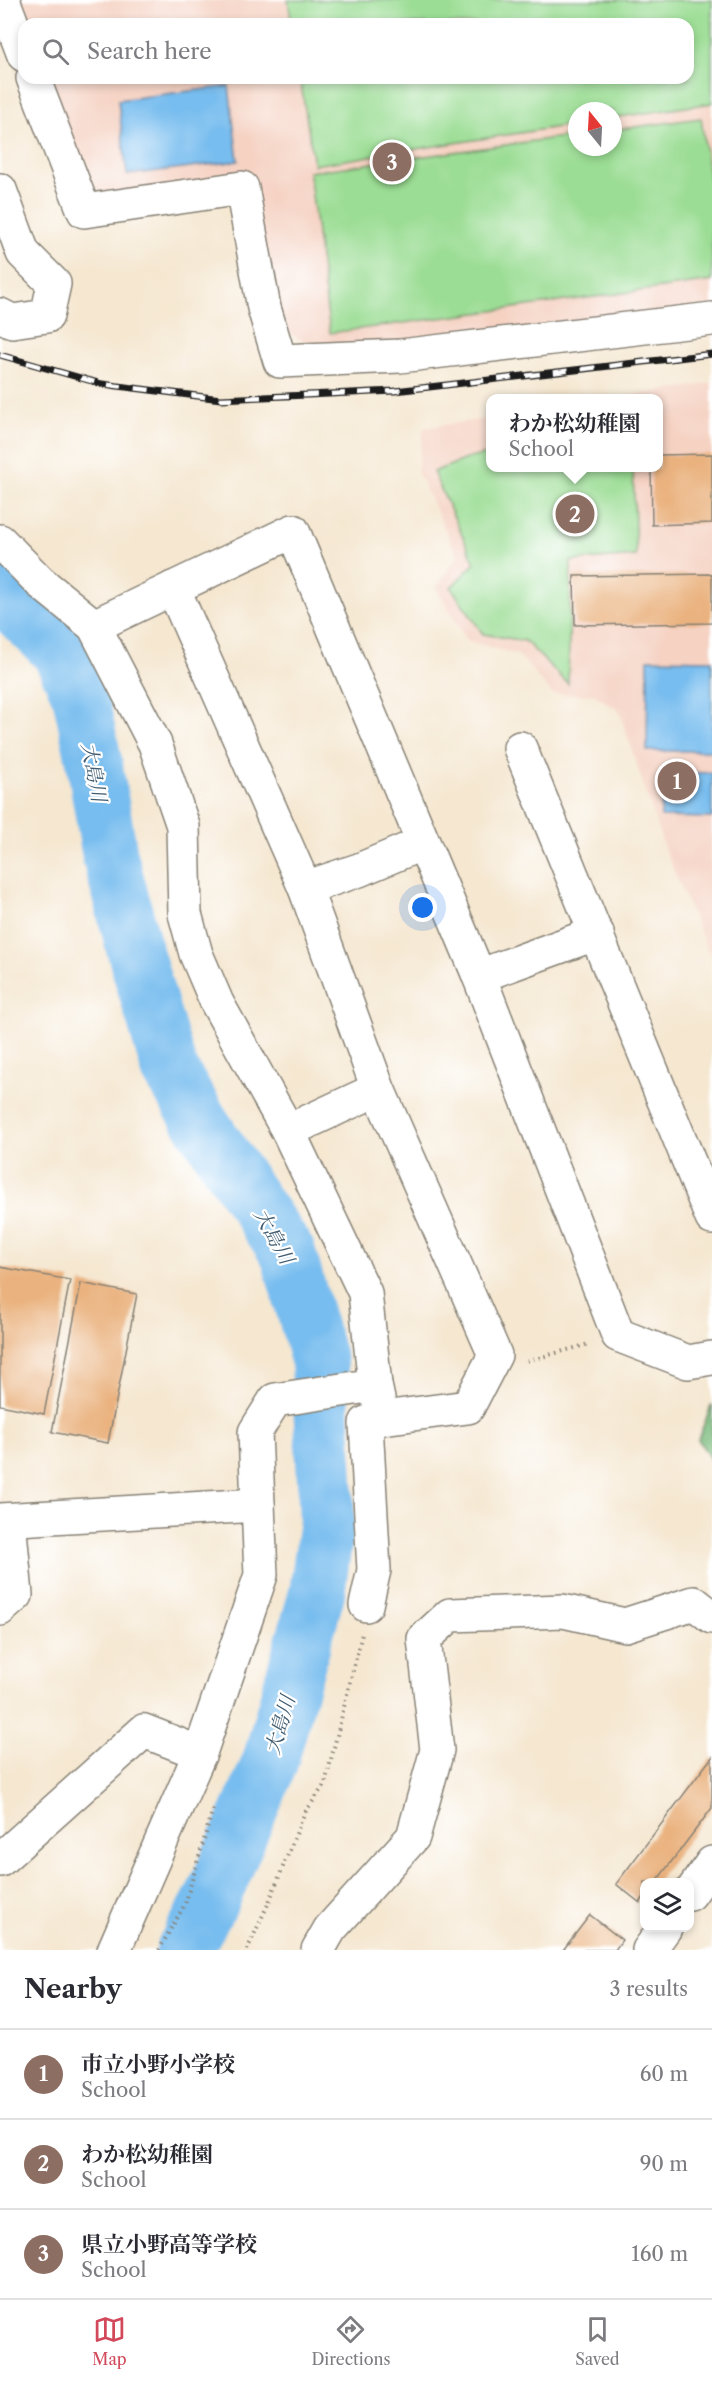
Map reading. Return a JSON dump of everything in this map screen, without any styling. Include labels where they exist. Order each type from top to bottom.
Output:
[{"type":"street","points":[[3,0],[18,39]]},
{"type":"street","points":[[35,84],[84,211],[242,188],[264,308],[280,361],[400,356],[712,319]]},
{"type":"street","points":[[0,190],[23,253],[54,284],[47,316],[12,321],[0,315]]},
{"type":"street","points":[[94,626],[293,531],[479,976],[618,1335],[688,1362],[712,1358]]},
{"type":"street","points":[[0,541],[40,582],[94,626],[155,744],[183,826],[185,914],[196,954],[217,1003],[288,1131],[365,1293],[375,1385],[382,1418]]},
{"type":"street","points":[[172,588],[305,888],[378,1089],[495,1355],[468,1407],[382,1418],[366,1423],[374,1569],[366,1605]]},
{"type":"street","points":[[520,748],[712,1218]]},
{"type":"street","points":[[305,888],[358,870],[423,843]]},
{"type":"street","points":[[479,976],[597,933]]},
{"type":"street","points":[[288,1131],[378,1089]]},
{"type":"street","points":[[114,1950],[200,1753],[261,1575],[255,1432],[275,1400],[375,1385]]},
{"type":"street","points":[[0,1609],[16,1595],[4,1520],[258,1504]]},
{"type":"street","points":[[318,1950],[330,1929],[414,1837],[437,1750],[424,1639],[450,1615],[563,1611],[625,1625],[694,1604],[712,1617]]},
{"type":"street","points":[[0,1860],[144,1731],[200,1753]]},
{"type":"street","points":[[694,1888],[712,1863]]},
{"type":"street","points":[[649,1950],[662,1932]]},
{"type":"path","points":[[247,1950],[304,1814],[325,1784],[360,1649],[366,1605]]},
{"type":"shaded area","points":[[11,0],[712,0],[712,309],[320,350],[292,335],[270,295],[247,177],[87,202],[42,84],[694,84],[694,18],[21,18]]},
{"type":"shaded area","points":[[712,383],[712,960],[665,850],[619,711],[595,695],[552,694],[519,655],[467,641],[436,588],[458,556],[417,472],[424,428],[486,419],[486,472],[663,472],[663,394],[642,394]]},
{"type":"green space","points":[[288,0],[712,0],[712,103],[622,117],[622,102],[568,102],[568,125],[314,165],[301,84],[694,84],[694,18],[291,18]]},
{"type":"green space","points":[[701,118],[712,195],[712,281],[330,333],[309,172],[568,136],[568,156],[622,156],[622,129]]},
{"type":"green space","points":[[486,454],[486,472],[633,472],[636,556],[571,561],[568,684],[525,641],[483,634],[451,587],[475,563],[433,472],[466,459]]},
{"type":"green space","points":[[712,1404],[712,1462],[698,1439]]},
{"type":"water","points":[[229,86],[238,161],[127,175],[118,100]]},
{"type":"water","points":[[648,659],[712,660],[712,751],[647,751]]},
{"type":"water","points":[[662,772],[712,773],[712,818],[661,817]]},
{"type":"building","points":[[712,454],[712,523],[652,525],[651,472],[663,472],[663,455]]},
{"type":"building","points":[[712,574],[712,623],[575,625],[574,576]]},
{"type":"building","points":[[0,1267],[70,1280],[44,1414],[0,1405]]},
{"type":"building","points":[[81,1283],[137,1294],[108,1443],[52,1432]]},
{"type":"building","points":[[712,1757],[712,1808],[659,1878],[640,1878],[640,1903],[616,1884]]},
{"type":"building","points":[[590,1915],[622,1940],[615,1950],[563,1950]]},
{"type":"waterway","name":"大島川","points":[[0,593],[59,651],[80,695],[110,856],[169,1068],[202,1124],[288,1253],[319,1362],[327,1521],[317,1593],[270,1762],[213,1897],[184,1950]]},
{"type":"railway","points":[[0,355],[102,384],[221,399],[395,391],[712,354]]},
{"type":"place","name":"県立小野高等学校","points":[[392,162]]},
{"type":"place","name":"わか松幼稚園","points":[[575,514]]},
{"type":"place","name":"市立小野小学校","points":[[677,781]]}]
